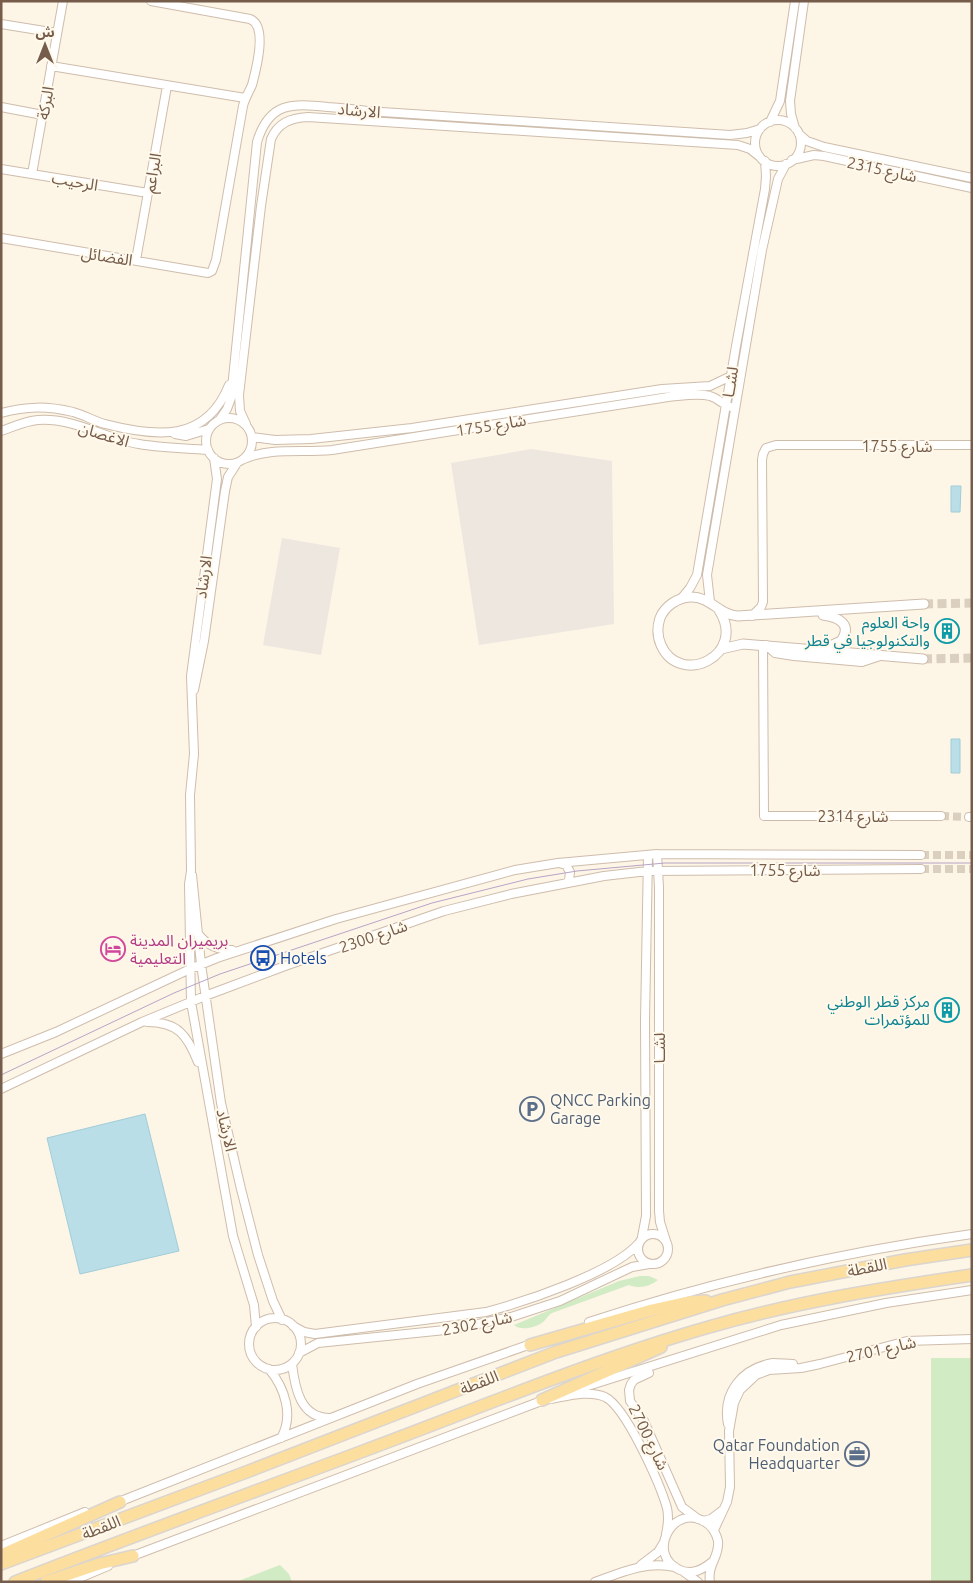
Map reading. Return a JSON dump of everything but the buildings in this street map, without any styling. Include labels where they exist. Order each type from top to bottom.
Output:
[{"type":"main road","name":"اللقطة","points":[[1,1564],[249,1471],[556,1352],[722,1300],[790,1282],[905,1260],[972,1250]]},
{"type":"main road","name":"اللقطة","points":[[15,1582],[574,1372],[689,1333],[813,1300],[972,1275]]},
{"type":"main road","points":[[530,1345],[688,1302],[722,1300]]},
{"type":"main road","points":[[542,1400],[647,1355],[689,1333]]},
{"type":"main road","points":[[1,1555],[120,1502]]},
{"type":"main road","points":[[46,1582],[99,1564],[133,1556]]},
{"type":"street","name":"البركة","points":[[32,174],[63,1]]},
{"type":"street","points":[[51,66],[245,98],[256,71],[260,41],[257,24],[250,19],[151,1]]},
{"type":"street","points":[[770,122],[780,101],[795,1]]},
{"type":"street","points":[[797,131],[781,120],[770,122],[760,129],[755,141],[757,151],[762,159],[775,165],[789,162],[798,154],[800,146],[797,131],[790,102],[804,1]]},
{"type":"street","points":[[1,24],[57,33]]},
{"type":"street","name":"البراعم","points":[[136,260],[167,86]]},
{"type":"street","name":"الفضائل","points":[[1,238],[208,273],[212,270],[216,260],[245,98]]},
{"type":"street","name":"الارشاد","points":[[220,419],[230,404],[257,142],[264,124],[283,108],[297,104],[367,111],[730,135],[760,129]]},
{"type":"street","points":[[1,107],[43,115]]},
{"type":"street","name":"الارشاد","points":[[246,424],[240,411],[239,395],[261,206],[271,139],[274,132],[284,122],[298,117],[308,117],[738,145],[750,149],[762,159]]},
{"type":"street","name":"شارع 2315","points":[[797,131],[808,141],[824,148],[972,178]]},
{"type":"street","name":"شارع 2315","points":[[789,162],[814,155],[824,156],[972,188]]},
{"type":"street","name":"لشــا","points":[[681,599],[690,588],[696,575],[765,189],[766,176],[762,159]]},
{"type":"street","name":"لشــا","points":[[710,602],[707,575],[767,225],[778,179],[789,162]]},
{"type":"street","name":"الرحيب","points":[[1,169],[148,194]]},
{"type":"street","name":"الاغصان","points":[[1,413],[21,408],[46,408],[74,412],[104,423],[139,431],[176,433],[187,429],[208,416],[224,398],[232,375]]},
{"type":"street","name":"شارع 1755","points":[[252,437],[275,440],[311,440],[412,428],[662,389],[710,386],[731,376]]},
{"type":"street","name":"شارع 1755","points":[[240,461],[266,452],[332,450],[694,395],[709,396],[720,401],[726,407],[735,408]]},
{"type":"street","points":[[234,418],[246,424],[252,437],[252,446],[240,461],[225,463],[214,458],[208,450],[206,438],[214,424],[220,419],[234,418]]},
{"type":"street","name":"الاغصان","points":[[1,431],[26,422],[49,420],[78,425],[112,438],[139,444],[208,450]]},
{"type":"street","name":"الاغصان","points":[[164,432],[186,436],[209,430]]},
{"type":"street","name":"شارع 1755","points":[[763,602],[762,460],[766,448],[776,445],[972,445]]},
{"type":"street","name":"الارشاد","points":[[214,458],[217,479],[192,662],[194,754],[190,796],[191,871],[189,884],[191,1002],[233,1236],[254,1305],[256,1327]]},
{"type":"street","name":"الارشاد","points":[[192,697],[204,641],[225,491],[228,477],[240,461]]},
{"type":"street","points":[[719,610],[726,629],[726,636],[721,649],[710,660],[688,665],[678,662],[663,649],[658,634],[660,619],[668,607],[681,599],[696,597],[710,602],[719,610],[732,616],[924,604]]},
{"type":"street","points":[[763,602],[767,610],[775,613]]},
{"type":"street","points":[[752,616],[761,607],[763,602]]},
{"type":"street","points":[[798,613],[836,617],[843,623],[845,631],[841,641],[832,645],[798,648]]},
{"type":"street","points":[[721,649],[736,644],[765,645],[923,659]]},
{"type":"street","points":[[765,645],[775,653],[794,656],[862,662],[880,656]]},
{"type":"street","points":[[763,666],[765,645]]},
{"type":"street","points":[[763,666],[768,657],[775,653]]},
{"type":"street","name":"شارع 2314","points":[[763,666],[764,816],[941,816]]},
{"type":"street","name":"لشــا","points":[[658,854],[659,1211],[660,1222],[666,1241]]},
{"type":"street","name":"لشــا","points":[[640,1241],[646,1216],[645,1004],[648,855]]},
{"type":"street","name":"شارع 1755","points":[[648,855],[921,855]]},
{"type":"street","name":"شارع 2300","points":[[1,1054],[56,1032],[201,964],[336,919],[515,870],[558,863],[648,855]]},
{"type":"street","points":[[558,863],[566,865],[570,872],[567,883]]},
{"type":"street","name":"شارع 1755","points":[[648,871],[921,869]]},
{"type":"street","name":"الارشاد","points":[[191,871],[205,996],[221,1103],[241,1189],[265,1276],[282,1320]]},
{"type":"street","name":"شارع 2300","points":[[1,1090],[142,1022],[205,996],[444,911],[511,894],[567,883],[604,876],[648,871]]},
{"type":"street","points":[[199,935],[205,942],[215,948],[239,950]]},
{"type":"street","name":"الارشاد","points":[[142,1022],[162,1023],[177,1029],[189,1042],[203,1072]]},
{"type":"street","points":[[650,1233],[659,1235],[666,1241],[668,1250],[665,1258],[658,1263],[649,1264],[640,1258],[638,1254],[640,1241],[650,1233]]},
{"type":"street","name":"اللقطة","points":[[1,1546],[84,1512],[120,1502],[418,1384],[573,1328],[646,1304],[761,1273],[859,1252],[972,1234]]},
{"type":"street","name":"شارع 2302","points":[[293,1326],[304,1332],[315,1334],[454,1317],[494,1310],[530,1299],[589,1275],[626,1256],[640,1241]]},
{"type":"street","name":"شارع 2302","points":[[299,1353],[318,1343],[455,1329],[511,1317],[560,1301],[625,1270],[649,1264]]},
{"type":"street","points":[[70,1582],[133,1556],[542,1400],[781,1325],[886,1303],[972,1290]]},
{"type":"street","points":[[268,1320],[282,1320],[293,1326],[300,1339],[299,1353],[292,1364],[281,1369],[269,1370],[262,1367],[251,1356],[249,1340],[256,1327],[268,1320]]},
{"type":"street","name":"شارع 2701","points":[[714,1530],[724,1509],[730,1487],[727,1403],[732,1388],[752,1371],[774,1363],[820,1364],[907,1341],[972,1339]]},
{"type":"street","name":"شارع 2700","points":[[692,1354],[634,1380],[631,1384],[629,1396],[630,1401],[644,1421],[682,1507],[700,1520]]},
{"type":"street","points":[[292,1364],[298,1393],[306,1408],[314,1416],[334,1418]]},
{"type":"street","points":[[269,1370],[280,1385],[288,1410],[287,1425],[282,1438]]},
{"type":"street","name":"شارع 2700","points":[[542,1400],[595,1394],[605,1397],[613,1403],[636,1436],[663,1499],[668,1516],[665,1538]]},
{"type":"street","points":[[595,1582],[638,1567],[654,1557],[671,1526],[679,1520],[688,1518],[711,1519],[724,1509]]},
{"type":"street","points":[[700,1520],[714,1530],[718,1541],[718,1548],[709,1576],[710,1582]]},
{"type":"street","points":[[665,1538],[664,1552],[668,1560],[698,1582]]},
{"type":"street","points":[[638,1567],[657,1565],[698,1571],[712,1562]]},
{"type":"shaded area","points":[[531,449],[612,461],[614,624],[479,645],[451,463]]},
{"type":"shaded area","points":[[282,538],[340,548],[321,655],[263,645]]},
{"type":"green space","points":[[649,1276],[658,1280],[644,1287],[629,1285],[552,1313],[543,1322],[532,1327],[520,1328],[514,1325],[619,1281]]},
{"type":"green space","points":[[931,1358],[972,1358],[972,1582],[931,1582]]},
{"type":"green space","points":[[280,1565],[289,1574],[292,1582],[236,1582]]},
{"type":"water","points":[[951,486],[961,486],[960,512],[951,512]]},
{"type":"water","points":[[951,739],[960,739],[960,773],[951,773]]},
{"type":"water","points":[[145,1114],[179,1251],[80,1274],[47,1138]]},
{"type":"tunnel","points":[[924,604],[972,603]]},
{"type":"tunnel","points":[[923,659],[972,658]]},
{"type":"tunnel","points":[[941,816],[969,817]]},
{"type":"tunnel","points":[[921,855],[972,855]]},
{"type":"tunnel","points":[[921,869],[972,869]]},
{"type":"tram line","points":[[1,1075],[174,993],[220,974],[432,903],[528,879],[577,871],[665,863],[972,863]]},
{"type":"place","name":"واحة العلوم والتكنولوجيا في قطر","points":[[947,631]]},
{"type":"place","name":"بريميران المدينة التعليمية","points":[[113,949]]},
{"type":"place","name":"Hotels","points":[[263,958]]},
{"type":"place","name":"مركز قطر الوطني للمؤتمرات","points":[[947,1010]]},
{"type":"place","name":"QNCC Parking Garage","points":[[532,1109]]},
{"type":"place","name":"Qatar Foundation Headquarter","points":[[857,1454]]}]
